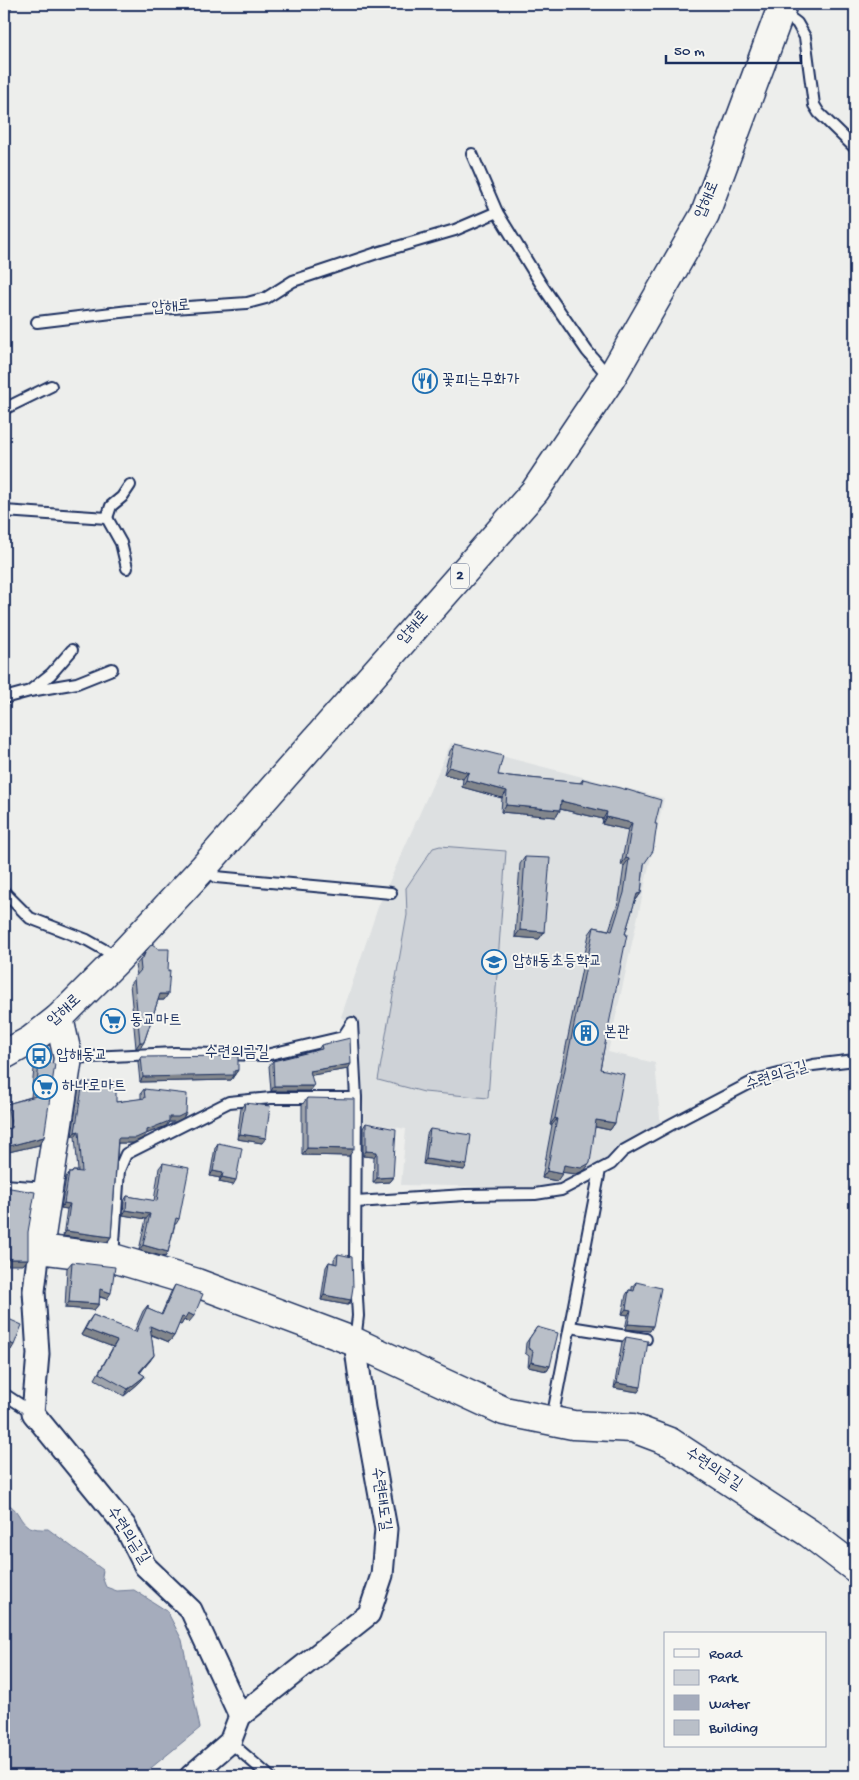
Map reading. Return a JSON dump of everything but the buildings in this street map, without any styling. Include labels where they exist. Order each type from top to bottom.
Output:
[{"type":"main road","name":"압해로","points":[[4,1055],[31,1040],[59,1018],[120,958],[204,867],[535,491],[611,378],[704,214],[782,7]]},
{"type":"main road","points":[[39,1249],[68,1058],[59,1018]]},
{"type":"main road","name":"수련의금길","points":[[39,1249],[113,1258],[196,1283],[355,1342],[504,1411],[573,1425],[633,1428],[670,1442],[808,1533],[855,1568]]},
{"type":"street","points":[[32,1413],[38,1354],[34,1291],[39,1249]]},
{"type":"street","name":"수련태도길","points":[[240,1716],[369,1614],[382,1575],[386,1529],[364,1408],[355,1342]]},
{"type":"street","name":"수련의금길","points":[[32,1413],[125,1526],[145,1566],[191,1610],[240,1716]]},
{"type":"street","points":[[191,1776],[230,1742],[240,1716]]},
{"type":"lane","name":"압해로","points":[[782,7],[797,23],[806,37],[814,105],[819,113],[855,148]]},
{"type":"lane","points":[[472,154],[497,212],[541,284],[587,351],[611,378]]},
{"type":"lane","name":"압해로","points":[[38,322],[129,311],[253,301],[266,298],[294,281],[380,252],[455,230],[497,212]]},
{"type":"lane","points":[[4,409],[51,386]]},
{"type":"lane","points":[[127,568],[121,543],[107,518],[111,506],[122,498],[130,485]]},
{"type":"lane","points":[[4,511],[107,518]]},
{"type":"lane","points":[[30,691],[51,674],[72,650]]},
{"type":"lane","points":[[4,698],[30,691],[77,684],[112,670]]},
{"type":"lane","points":[[204,867],[216,877],[391,893]]},
{"type":"lane","points":[[4,892],[30,918],[87,940],[120,958]]},
{"type":"lane","name":"수련의금길","points":[[68,1058],[175,1053],[266,1055],[343,1037],[352,1023],[356,1098],[355,1260],[358,1316],[355,1342]]},
{"type":"lane","name":"수련의금길","points":[[356,1202],[465,1195],[535,1194],[561,1190],[611,1164],[623,1152],[756,1080],[813,1065],[855,1060]]},
{"type":"lane","points":[[113,1258],[119,1170],[126,1154],[229,1102],[271,1098],[356,1098]]},
{"type":"lane","points":[[551,1421],[600,1170]]},
{"type":"lane","points":[[4,1185],[48,1188]]},
{"type":"lane","points":[[570,1327],[646,1339]]},
{"type":"lane","name":"수련의금길","points":[[4,1394],[32,1413]]},
{"type":"lane","points":[[230,1742],[269,1776]]},
{"type":"shaded area","name":"압해동초등학교","points":[[451,743],[664,798],[608,1052],[655,1063],[661,1128],[574,1186],[549,1188],[401,1185],[406,1129],[364,1122],[359,1026],[341,1017],[378,907]]},
{"type":"green space","points":[[440,846],[506,851],[488,1098],[424,1092],[378,1080],[407,915],[406,888],[433,848]]},
{"type":"water","points":[[4,1502],[15,1510],[25,1524],[37,1529],[48,1529],[103,1570],[102,1577],[106,1587],[117,1591],[134,1590],[167,1611],[182,1640],[200,1728],[141,1776],[4,1776]]},
{"type":"place","name":"꽃피는무화가","points":[[425,381]]},
{"type":"place","name":"압해동초등학교","points":[[494,962]]},
{"type":"place","name":"동교마트","points":[[113,1021]]},
{"type":"place","name":"본관","points":[[586,1033]]},
{"type":"place","name":"압해동교","points":[[39,1056]]},
{"type":"place","name":"하나로마트","points":[[45,1087]]}]
